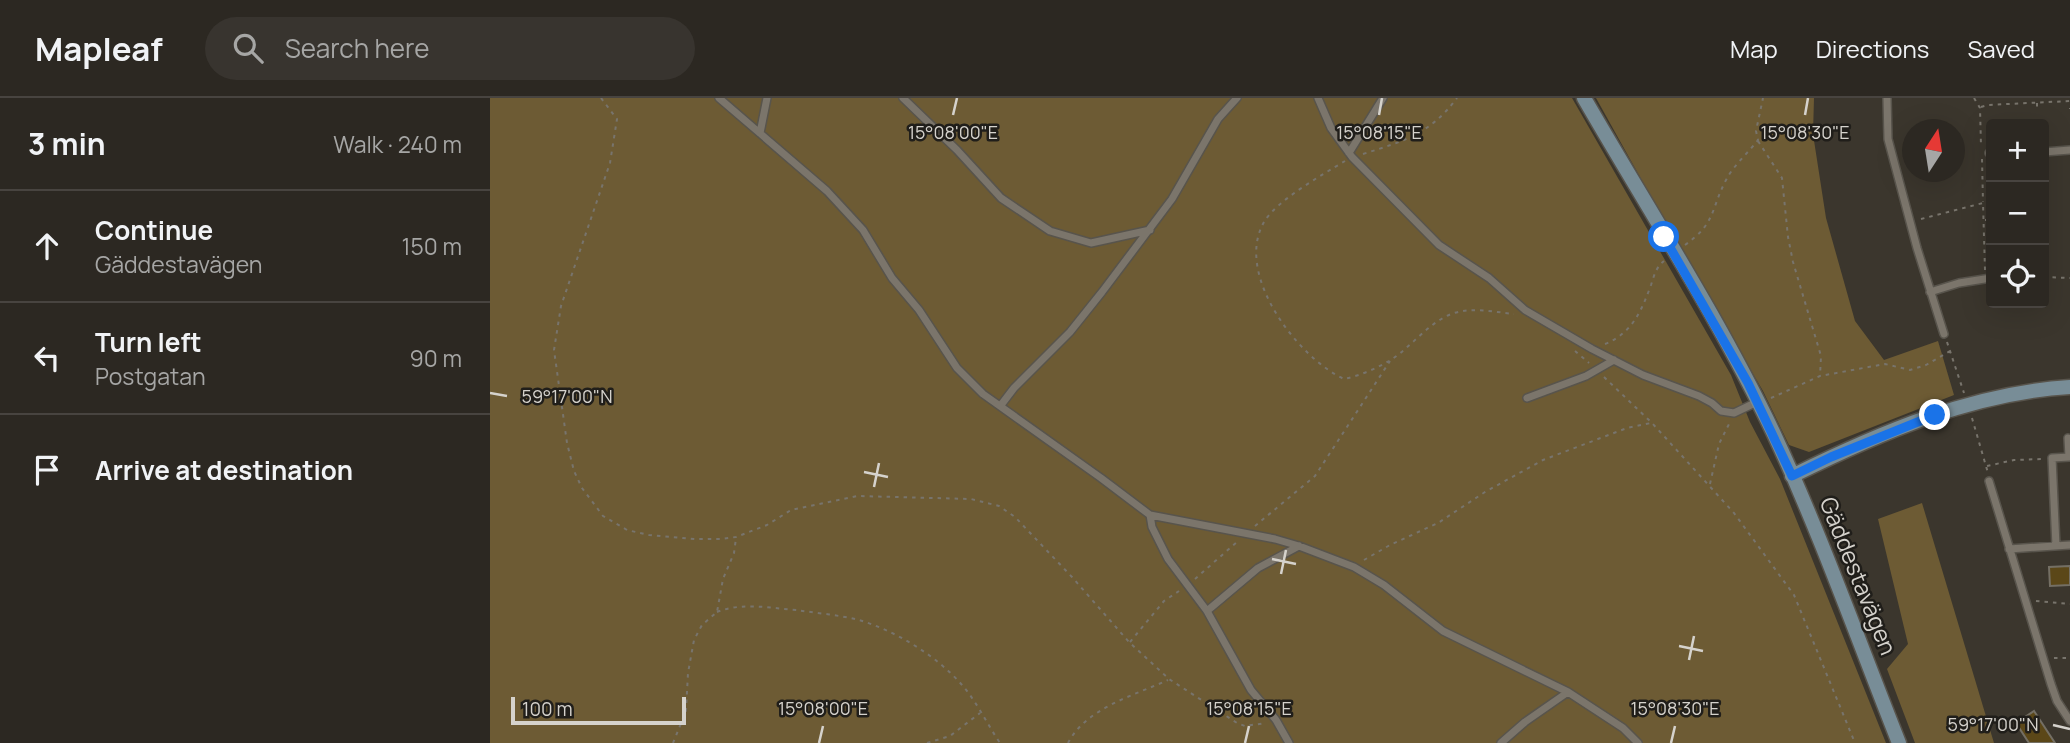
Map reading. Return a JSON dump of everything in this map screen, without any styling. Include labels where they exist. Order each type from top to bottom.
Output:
[{"type":"street","name":"Gäddestavägen","points":[[1584,98],[1757,402],[1825,549],[1899,743]]},
{"type":"street","points":[[1792,476],[1831,457],[1945,411],[1994,397],[2070,387]]},
{"type":"lane","points":[[719,98],[827,191],[863,230],[892,278],[919,310],[957,368],[982,394],[1001,405],[1150,515],[1299,546],[1354,566],[1384,584],[1443,631],[1568,692],[1623,727],[1638,743]]},
{"type":"lane","points":[[760,133],[767,98]]},
{"type":"lane","points":[[903,98],[957,150],[1001,198],[1050,231],[1091,243],[1150,230]]},
{"type":"lane","points":[[1001,405],[1014,388],[1070,332],[1150,230],[1172,198],[1218,118],[1237,98]]},
{"type":"lane","points":[[1318,98],[1331,128],[1350,155],[1439,245],[1489,278],[1525,310],[1592,349],[1643,375],[1699,396],[1721,411],[1738,412],[1757,402]]},
{"type":"lane","points":[[1350,155],[1383,98]]},
{"type":"lane","points":[[1887,98],[1888,139],[1944,334]]},
{"type":"lane","points":[[2049,152],[2070,150]]},
{"type":"lane","points":[[1930,292],[1986,279]]},
{"type":"lane","points":[[1527,398],[1614,360]]},
{"type":"lane","points":[[2056,546],[2053,458],[2069,457],[2068,439]]},
{"type":"lane","points":[[1989,481],[2057,701],[2070,721]]},
{"type":"lane","points":[[1150,515],[1152,527],[1168,559],[1207,611],[1251,690],[1276,720],[1289,743]]},
{"type":"lane","points":[[2009,549],[2070,545]]},
{"type":"lane","points":[[1207,611],[1258,568],[1299,546]]},
{"type":"lane","points":[[1501,743],[1525,722],[1568,692]]},
{"type":"path","points":[[601,98],[617,119],[614,145],[561,306],[554,350],[567,443],[574,471],[582,488],[603,516],[627,530],[695,539],[736,537],[766,525],[791,510],[858,496],[971,499],[999,506],[1015,517],[1129,642],[1169,680],[1245,726],[1258,726],[1276,720]]},
{"type":"path","points":[[1457,98],[1420,134],[1350,155],[1271,212],[1256,242],[1255,256],[1264,288],[1281,321],[1311,359],[1344,379],[1390,360],[1434,323],[1455,313],[1480,310],[1514,314]]},
{"type":"path","points":[[1763,98],[1756,131],[1758,140],[1783,178],[1788,237],[1821,356],[1821,376]]},
{"type":"path","points":[[1980,108],[2000,104],[2070,101]]},
{"type":"path","points":[[2036,102],[2037,110]]},
{"type":"path","points":[[2000,104],[2000,109]]},
{"type":"path","points":[[1592,349],[1619,338],[1633,325],[1659,264],[1702,233],[1727,178],[1758,140]]},
{"type":"path","points":[[1910,222],[1983,203],[1986,245]]},
{"type":"path","points":[[2049,277],[2070,278]]},
{"type":"path","points":[[1944,334],[1965,396]]},
{"type":"path","points":[[1757,402],[1769,400],[1821,376],[1885,364],[1910,370],[1926,365],[1950,351]]},
{"type":"path","points":[[1576,352],[1652,423],[1710,485],[1794,595],[1855,743]]},
{"type":"path","points":[[1129,642],[1164,601],[1205,573],[1245,534],[1315,476],[1390,360]]},
{"type":"path","points":[[1710,485],[1719,444],[1738,412]]},
{"type":"path","points":[[1970,413],[1986,466],[2014,460],[2053,458]]},
{"type":"path","points":[[1354,566],[1390,545],[1438,523],[1485,492],[1542,460],[1627,428],[1652,423]]},
{"type":"path","points":[[717,612],[723,579],[734,553],[736,537]]},
{"type":"path","points":[[2026,603],[2044,601],[2070,604]]},
{"type":"path","points":[[673,743],[685,711],[694,640],[702,625],[717,612],[733,606],[815,612],[859,621],[896,635],[943,666],[963,685],[1000,743]]},
{"type":"path","points":[[2043,658],[2070,658]]},
{"type":"path","points":[[1068,743],[1083,723],[1101,710],[1169,680]]},
{"type":"path","points":[[927,743],[950,736],[980,713]]},
{"type":"shaded area","points":[[490,98],[1572,98],[1731,375],[1750,422],[1780,479],[1886,743],[490,743]]},
{"type":"shaded area","points":[[1596,98],[1814,98],[1813,134],[1826,218],[1855,321],[1884,360],[1938,341],[1954,395],[1809,452],[1789,445],[1763,391]]},
{"type":"shaded area","points":[[1922,503],[1994,743],[1915,743],[1887,669],[1908,644],[1878,519]]},
{"type":"building","points":[[2070,566],[2070,585],[2050,586],[2049,567]]},
{"type":"building","points":[[2034,711],[2055,743],[2029,743],[2016,723]]},
{"type":"route","points":[[1664,237],[1748,383],[1792,476],[1831,457],[1935,415]]}]
